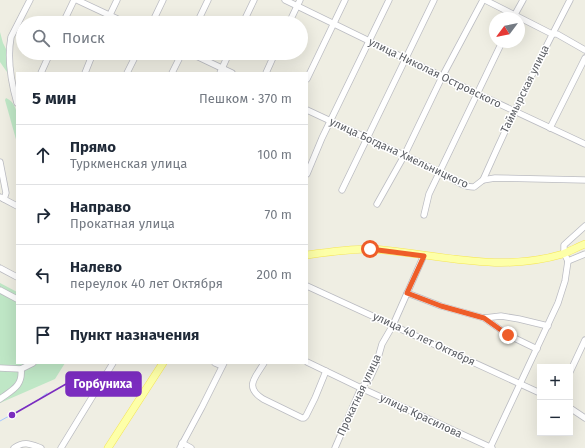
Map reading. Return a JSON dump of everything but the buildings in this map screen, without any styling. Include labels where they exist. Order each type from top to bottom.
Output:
[{"type":"main road","points":[[308,255],[344,250],[370,249],[480,262],[505,263],[531,261],[564,253],[585,244]]},
{"type":"main road","points":[[108,448],[162,364]]},
{"type":"street","points":[[22,16],[30,0]]},
{"type":"street","points":[[67,16],[75,0],[110,15],[117,0]]},
{"type":"street","points":[[155,16],[163,0]]},
{"type":"street","points":[[200,16],[208,0]]},
{"type":"street","points":[[246,16],[254,0]]},
{"type":"street","name":"улица Николая Островского","points":[[285,0],[299,3],[333,24],[585,144]]},
{"type":"street","points":[[308,77],[344,0]]},
{"type":"street","points":[[308,172],[322,138],[389,0]]},
{"type":"street","points":[[342,190],[434,0]]},
{"type":"street","points":[[377,204],[404,156],[442,77],[484,0],[505,12]]},
{"type":"street","points":[[517,12],[523,0]]},
{"type":"street","name":"Таймырская улица","points":[[483,180],[514,111],[570,0]]},
{"type":"street","points":[[292,16],[299,3]]},
{"type":"street","points":[[525,22],[552,34],[557,34],[585,50]]},
{"type":"street","points":[[15,87],[11,78],[10,52],[12,37],[16,29]]},
{"type":"street","points":[[424,215],[429,194],[499,48]]},
{"type":"street","points":[[550,128],[585,58]]},
{"type":"street","points":[[41,72],[47,60]]},
{"type":"street","points":[[85,72],[90,60]]},
{"type":"street","points":[[128,72],[134,60]]},
{"type":"street","points":[[172,72],[178,60]]},
{"type":"street","points":[[203,60],[221,70],[226,60]]},
{"type":"street","points":[[266,72],[272,60]]},
{"type":"street","name":"улица Богдана Хмельницкого","points":[[308,110],[470,187],[474,187],[483,180],[495,178],[585,180]]},
{"type":"street","points":[[0,162],[6,193],[2,198],[16,205]]},
{"type":"street","points":[[491,448],[558,303],[565,281],[568,261],[564,253],[564,245],[585,226]]},
{"type":"street","points":[[568,261],[585,254]]},
{"type":"street","name":"Прокатная улица","points":[[336,448],[361,388],[370,378],[376,365],[382,344],[393,325],[424,256]]},
{"type":"street","points":[[0,268],[16,277]]},
{"type":"street","name":"улица 40 лет Октября","points":[[308,286],[537,392]]},
{"type":"street","points":[[0,290],[16,298]]},
{"type":"street","points":[[407,293],[441,306],[484,318],[508,335],[537,349]]},
{"type":"street","points":[[484,318],[501,316],[548,326]]},
{"type":"street","points":[[573,366],[585,340]]},
{"type":"street","name":"улица Красилова","points":[[308,362],[491,448]]},
{"type":"street","points":[[0,368],[21,369],[31,364]]},
{"type":"street","points":[[61,448],[112,364]]},
{"type":"street","points":[[263,364],[253,380],[252,387],[263,399],[302,418],[306,416],[326,371]]},
{"type":"street","points":[[191,448],[181,446],[223,365]]},
{"type":"street","points":[[0,399],[18,385],[22,376],[21,369]]},
{"type":"street","points":[[573,410],[585,418]]},
{"type":"street","points":[[14,448],[29,443],[40,448]]},
{"type":"green space","points":[[0,32],[8,53],[9,75],[0,62]]},
{"type":"green space","points":[[6,98],[11,101],[16,110],[16,139],[5,100]]},
{"type":"green space","points":[[0,283],[16,291],[16,364],[64,364],[55,379],[0,403]]},
{"type":"waterway","points":[[0,421],[38,400],[47,393]]},
{"type":"place","name":"Горбуниха","points":[[12,415]]},
{"type":"route","points":[[370,249],[424,256],[407,293],[441,306],[484,318],[508,335]]}]
